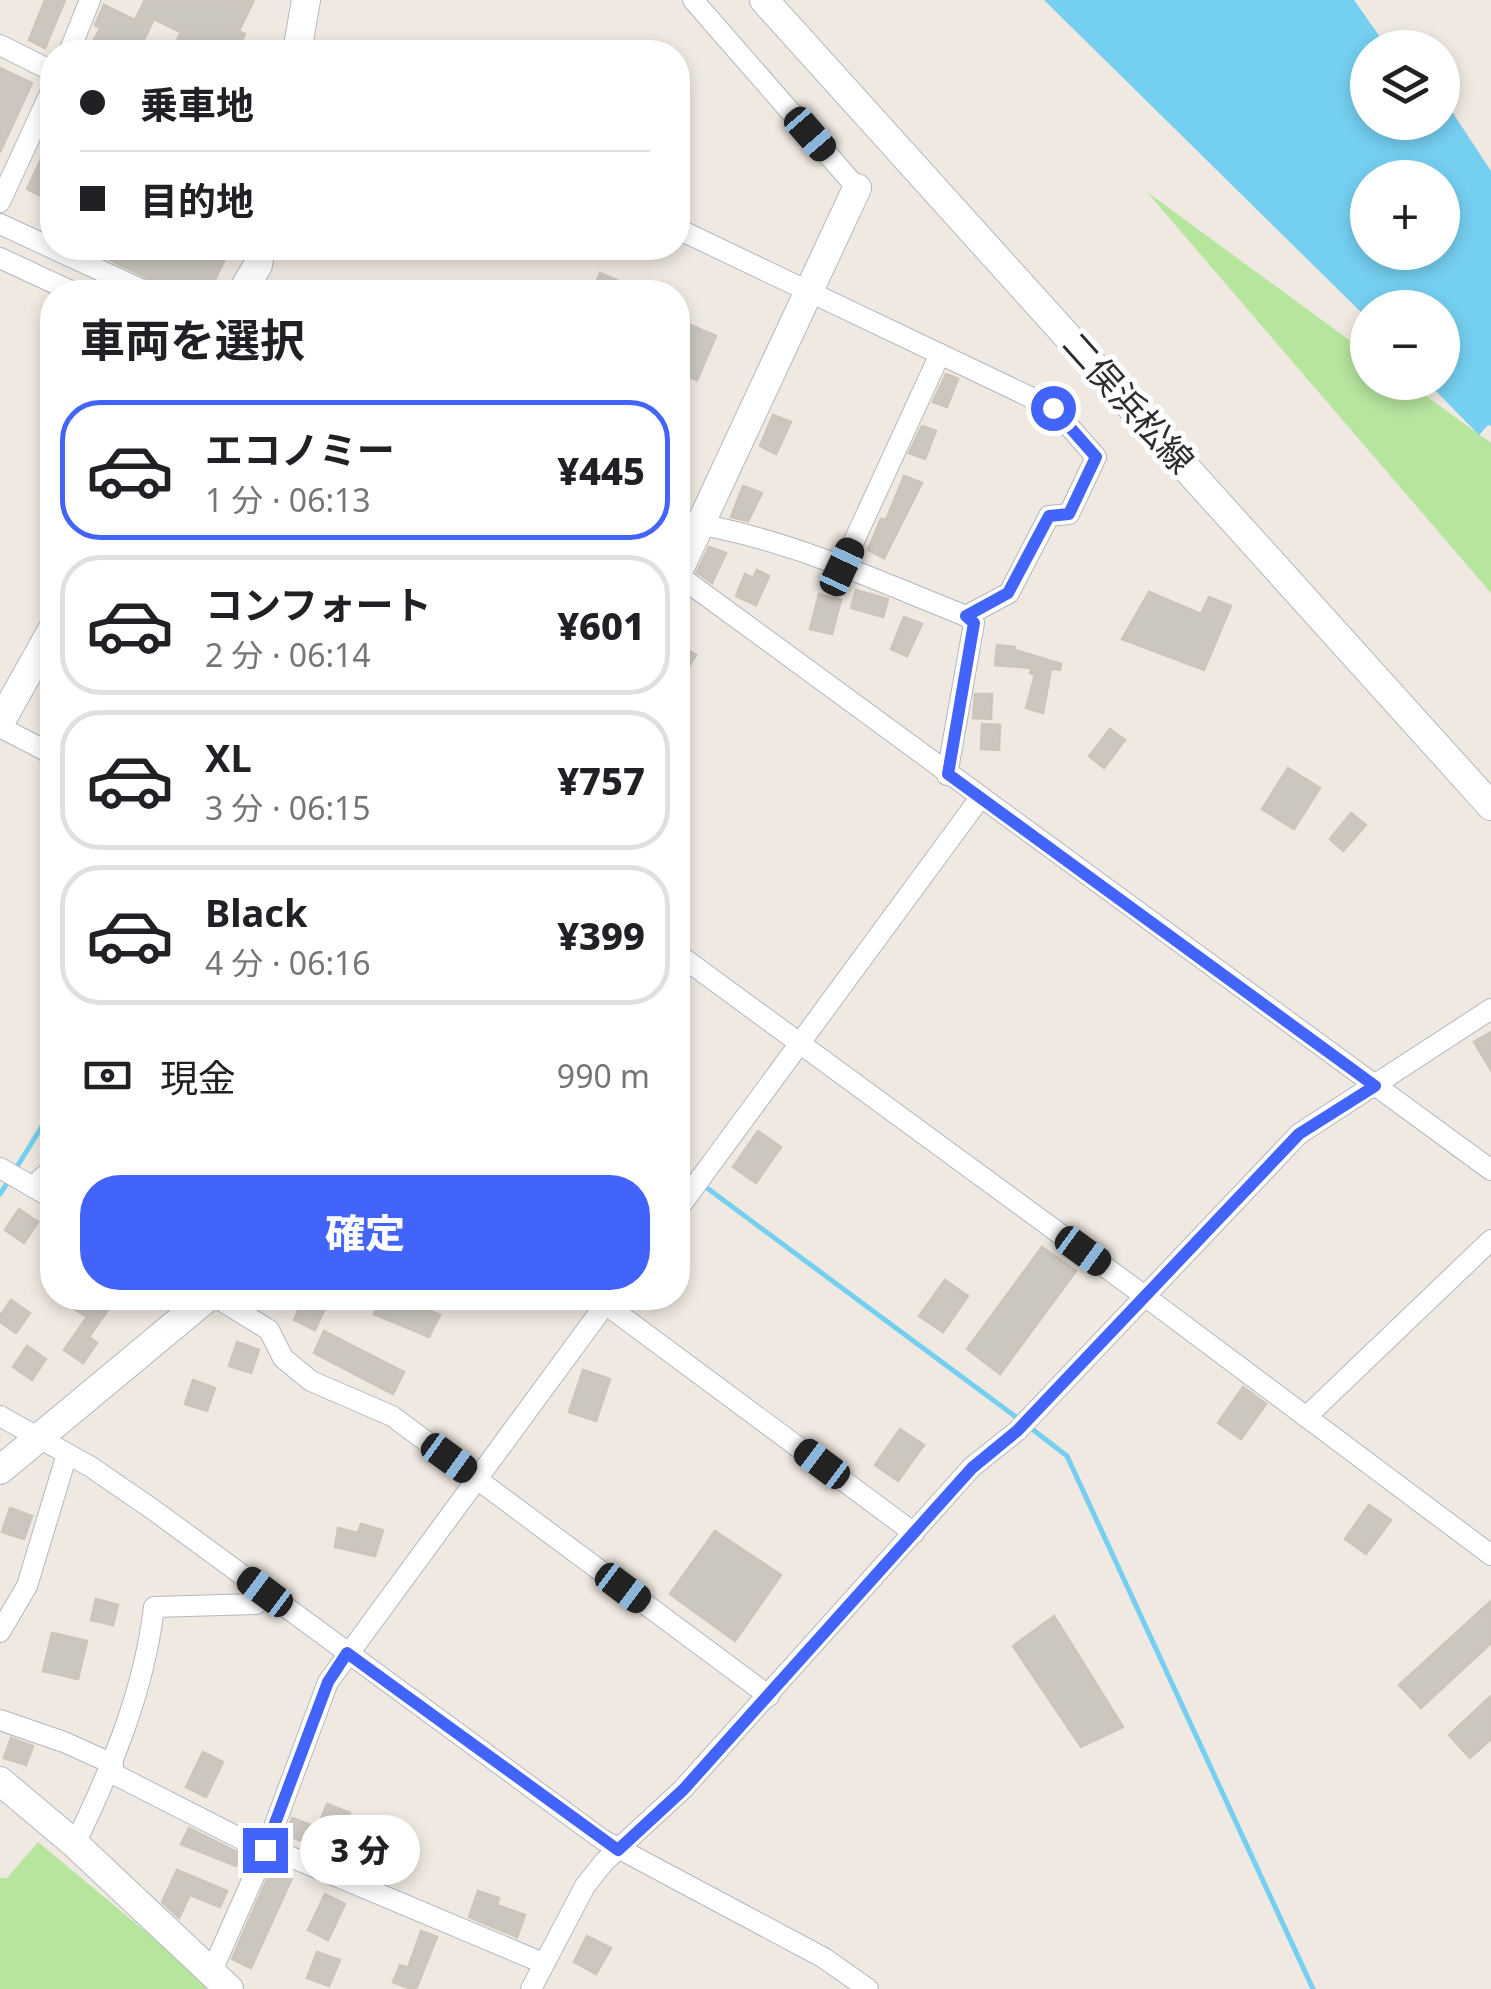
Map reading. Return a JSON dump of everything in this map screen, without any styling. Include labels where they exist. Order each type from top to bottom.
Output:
[{"type":"street","points":[[74,40],[90,0]]},
{"type":"street","points":[[690,518],[857,188],[693,0]]},
{"type":"street","name":"二俣浜松線","points":[[764,0],[1491,806]]},
{"type":"street","points":[[298,40],[302,2]]},
{"type":"street","points":[[0,45],[40,65]]},
{"type":"street","points":[[0,202],[40,115]]},
{"type":"street","points":[[0,224],[40,243]]},
{"type":"street","points":[[690,236],[1053,408],[1096,457],[1069,514],[1049,516],[1008,593],[966,616]]},
{"type":"street","points":[[0,258],[47,280]]},
{"type":"street","points":[[77,260],[120,280]]},
{"type":"street","points":[[842,567],[940,354]]},
{"type":"street","points":[[690,523],[804,552],[966,616],[974,623],[948,774]]},
{"type":"street","points":[[690,583],[1491,1170]]},
{"type":"street","points":[[40,652],[0,725],[40,747]]},
{"type":"street","points":[[690,1193],[980,798]]},
{"type":"street","points":[[690,963],[1491,1555]]},
{"type":"street","points":[[531,1989],[585,1886],[683,1790],[972,1468],[1017,1431],[1299,1134],[1491,1009]]},
{"type":"street","points":[[15,1176],[40,1171]]},
{"type":"street","points":[[15,1176],[40,1191]]},
{"type":"street","points":[[1306,1417],[1491,1240]]},
{"type":"street","points":[[0,1470],[193,1310]]},
{"type":"street","points":[[236,1310],[269,1330],[284,1358],[310,1381],[392,1416],[769,1696]]},
{"type":"street","points":[[0,1781],[74,1844],[220,1981],[328,1682],[597,1310]]},
{"type":"street","points":[[617,1310],[914,1533]]},
{"type":"street","points":[[0,1416],[139,1500],[618,1850],[824,1958],[868,1989]]},
{"type":"street","points":[[0,1632],[26,1586],[67,1454]]},
{"type":"street","points":[[74,1844],[111,1768],[141,1682],[154,1607],[256,1604],[265,1592]]},
{"type":"street","points":[[0,1720],[64,1742],[266,1849],[544,1963]]},
{"type":"green space","points":[[1147,192],[1350,341],[1350,400],[1432,400],[1491,443],[1491,593]]},
{"type":"green space","points":[[38,1842],[206,1982],[206,1989],[0,1989],[0,1878],[7,1878]]},
{"type":"water","points":[[1044,0],[1354,0],[1375,30],[1350,30],[1350,140],[1460,140],[1460,124],[1491,171],[1491,426],[1479,435],[1445,400],[1460,400],[1460,290],[1350,290],[1350,301]]},
{"type":"building","points":[[45,0],[65,0],[48,40],[40,40],[40,46],[29,40]]},
{"type":"building","points":[[145,0],[254,0],[239,31],[245,34],[242,40],[177,40],[181,32],[154,19],[144,40],[94,40],[100,28],[95,25],[104,5],[135,20]]},
{"type":"building","points":[[0,68],[32,83],[0,152]]},
{"type":"building","points":[[40,161],[40,196],[27,189]]},
{"type":"building","points":[[110,260],[224,260],[215,280],[152,280]]},
{"type":"building","points":[[600,273],[617,280],[597,280]]},
{"type":"building","points":[[690,325],[716,336],[697,380],[690,377]]},
{"type":"building","points":[[946,374],[958,379],[947,407],[933,402]]},
{"type":"building","points":[[773,415],[791,422],[776,454],[760,446]]},
{"type":"building","points":[[922,426],[936,431],[925,459],[909,453]]},
{"type":"building","points":[[904,476],[922,483],[884,558],[868,550],[881,519],[886,520]]},
{"type":"building","points":[[743,486],[762,493],[748,521],[731,517]]},
{"type":"building","points":[[709,547],[726,553],[712,583],[697,572]]},
{"type":"building","points":[[757,570],[769,576],[756,605],[736,596],[745,574],[753,578]]},
{"type":"building","points":[[856,590],[888,599],[883,617],[851,608]]},
{"type":"building","points":[[1149,592],[1201,614],[1209,597],[1231,606],[1204,670],[1122,639]]},
{"type":"building","points":[[819,594],[841,600],[832,634],[810,629]]},
{"type":"building","points":[[904,617],[922,624],[907,656],[891,649]]},
{"type":"building","points":[[997,645],[1015,647],[1061,664],[1060,670],[1051,669],[1043,713],[1026,708],[1035,675],[1030,673],[1032,668],[995,665]]},
{"type":"building","points":[[975,694],[992,694],[991,719],[973,718]]},
{"type":"building","points":[[982,724],[1000,725],[999,750],[981,749]]},
{"type":"building","points":[[1110,729],[1125,740],[1104,768],[1089,756]]},
{"type":"building","points":[[1288,768],[1320,788],[1294,829],[1262,809]]},
{"type":"building","points":[[1351,813],[1366,825],[1343,851],[1330,839]]},
{"type":"building","points":[[1491,1032],[1491,1070],[1474,1042]]},
{"type":"building","points":[[758,1131],[781,1147],[756,1183],[733,1167]]},
{"type":"building","points":[[19,1209],[38,1222],[24,1243],[5,1230]]},
{"type":"building","points":[[1042,1247],[1076,1271],[1000,1374],[967,1349]]},
{"type":"building","points":[[945,1280],[968,1296],[943,1332],[919,1316]]},
{"type":"building","points":[[11,1300],[30,1313],[16,1333],[0,1322]]},
{"type":"building","points":[[76,1310],[108,1310],[89,1337],[97,1343],[83,1363],[64,1350],[87,1317]]},
{"type":"building","points":[[299,1310],[324,1310],[315,1330],[294,1320]]},
{"type":"building","points":[[376,1310],[428,1310],[440,1315],[429,1337],[374,1314]]},
{"type":"building","points":[[324,1331],[404,1372],[393,1394],[314,1353]]},
{"type":"building","points":[[237,1342],[259,1350],[251,1373],[229,1366]]},
{"type":"building","points":[[27,1346],[46,1359],[32,1380],[13,1367]]},
{"type":"building","points":[[583,1370],[610,1379],[596,1421],[569,1412]]},
{"type":"building","points":[[193,1380],[215,1388],[207,1411],[185,1404]]},
{"type":"building","points":[[1243,1387],[1266,1404],[1241,1439],[1218,1423]]},
{"type":"building","points":[[900,1429],[924,1445],[898,1481],[875,1465]]},
{"type":"building","points":[[1369,1505],[1391,1520],[1366,1554],[1345,1539]]},
{"type":"building","points":[[10,1508],[32,1516],[24,1539],[2,1532]]},
{"type":"building","points":[[361,1524],[383,1530],[375,1556],[335,1547],[338,1528],[358,1533]]},
{"type":"building","points":[[715,1531],[781,1575],[735,1641],[670,1594]]},
{"type":"building","points":[[96,1599],[118,1605],[113,1625],[91,1620]]},
{"type":"building","points":[[1491,1601],[1491,1643],[1421,1708],[1399,1685]]},
{"type":"building","points":[[1054,1616],[1123,1727],[1081,1747],[1013,1646]]},
{"type":"building","points":[[52,1633],[87,1641],[78,1679],[43,1671]]},
{"type":"building","points":[[1491,1696],[1491,1739],[1470,1758],[1449,1735]]},
{"type":"building","points":[[11,1738],[33,1746],[26,1765],[4,1758]]},
{"type":"building","points":[[203,1752],[223,1762],[206,1797],[186,1787]]},
{"type":"building","points":[[327,1804],[350,1813],[343,1830],[320,1821]]},
{"type":"building","points":[[292,1818],[311,1825],[304,1842],[286,1835]]},
{"type":"building","points":[[189,1828],[241,1854],[236,1866],[181,1844]]},
{"type":"building","points":[[360,1846],[382,1855],[375,1872],[353,1863]]},
{"type":"building","points":[[272,1868],[292,1878],[251,1968],[232,1959]]},
{"type":"building","points":[[177,1870],[227,1891],[220,1907],[190,1895],[179,1918],[162,1902]]},
{"type":"building","points":[[478,1891],[499,1898],[497,1905],[525,1915],[517,1937],[469,1917]]},
{"type":"building","points":[[325,1894],[345,1904],[328,1940],[308,1930]]},
{"type":"building","points":[[421,1931],[437,1937],[416,1989],[411,1989],[393,1982],[400,1965],[408,1968]]},
{"type":"building","points":[[587,1936],[611,1948],[596,1974],[574,1962]]},
{"type":"building","points":[[317,1952],[340,1960],[329,1986],[307,1978]]},
{"type":"waterway","points":[[15,1170],[40,1129]]},
{"type":"waterway","points":[[0,1194],[9,1180]]},
{"type":"waterway","points":[[707,1188],[1016,1417]]},
{"type":"waterway","points":[[1032,1429],[1067,1456],[1313,1989]]},
{"type":"route","points":[[265,1850],[328,1682],[347,1653],[618,1850],[683,1790],[972,1468],[1017,1431],[1299,1134],[1375,1086],[948,774],[974,623],[966,616],[1008,593],[1049,516],[1069,514],[1096,457],[1053,408]]}]
